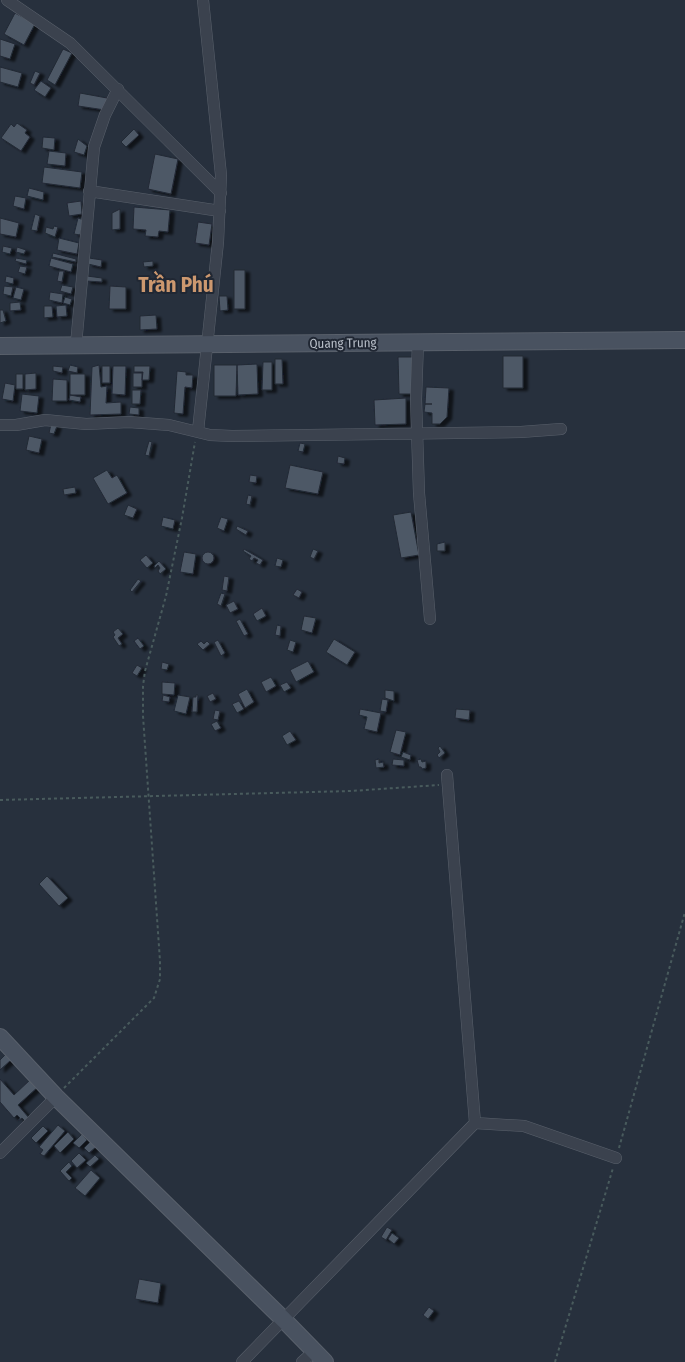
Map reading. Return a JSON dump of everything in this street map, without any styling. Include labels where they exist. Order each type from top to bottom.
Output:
[{"type":"main road","name":"Quang Trung","points":[[0,346],[685,340]]},
{"type":"main road","points":[[0,1037],[56,1097],[284,1320],[314,1359]]},
{"type":"street","points":[[7,0],[65,39],[118,89],[220,193]]},
{"type":"street","points":[[198,431],[220,211],[218,143],[203,0]]},
{"type":"street","points":[[76,345],[96,141],[105,116],[118,89]]},
{"type":"street","points":[[90,191],[220,211]]},
{"type":"street","points":[[418,342],[416,399],[420,512],[430,619]]},
{"type":"street","points":[[0,425],[16,425],[45,420],[86,424],[129,422],[169,425],[210,434],[232,436],[520,432],[560,429]]},
{"type":"street","points":[[242,1362],[475,1122],[448,780]]},
{"type":"street","points":[[0,1153],[56,1097]]},
{"type":"street","points":[[475,1122],[524,1126],[616,1158]]},
{"type":"path","points":[[56,1097],[145,1007],[157,992],[160,961],[142,686],[161,617],[182,518],[198,431]]},
{"type":"path","points":[[0,800],[350,792],[424,788],[448,780]]},
{"type":"path","points":[[555,1362],[616,1158],[685,912]]},
{"type":"building","points":[[15,13],[35,24],[24,45],[4,34]]},
{"type":"building","points":[[0,39],[15,44],[10,59],[0,56]]},
{"type":"building","points":[[63,49],[72,53],[55,85],[47,80]]},
{"type":"building","points":[[0,67],[22,73],[18,87],[0,82]]},
{"type":"building","points":[[35,71],[40,73],[34,85],[30,83]]},
{"type":"building","points":[[41,81],[51,88],[45,97],[34,90]]},
{"type":"building","points":[[80,93],[107,98],[105,110],[78,106]]},
{"type":"building","points":[[17,123],[27,130],[25,133],[30,137],[21,151],[1,138],[11,124],[14,127]]},
{"type":"building","points":[[134,129],[139,135],[126,147],[121,142]]},
{"type":"building","points":[[43,137],[55,138],[54,150],[42,148]]},
{"type":"building","points":[[78,139],[87,146],[84,155],[74,152]]},
{"type":"building","points":[[49,151],[66,153],[65,166],[47,164]]},
{"type":"building","points":[[155,154],[178,159],[171,194],[148,189]]},
{"type":"building","points":[[44,167],[82,172],[80,188],[42,183]]},
{"type":"building","points":[[29,188],[44,192],[43,200],[27,196]]},
{"type":"building","points":[[15,196],[26,198],[24,209],[13,206]]},
{"type":"building","points":[[81,201],[82,214],[69,216],[67,203]]},
{"type":"building","points":[[134,207],[170,210],[168,232],[159,231],[158,237],[145,236],[146,230],[133,229]]},
{"type":"building","points":[[120,209],[120,229],[112,230],[112,213]]},
{"type":"building","points":[[35,214],[40,216],[37,231],[31,230]]},
{"type":"building","points":[[0,218],[19,223],[16,237],[0,234]]},
{"type":"building","points":[[78,218],[84,220],[80,235],[74,234]]},
{"type":"building","points":[[198,222],[212,224],[209,245],[195,243]]},
{"type":"building","points":[[54,226],[58,227],[55,237],[45,233],[46,227],[53,229]]},
{"type":"building","points":[[59,238],[79,243],[77,254],[57,250]]},
{"type":"building","points":[[3,246],[12,248],[10,254],[2,252]]},
{"type":"building","points":[[17,247],[26,250],[24,254],[16,252]]},
{"type":"building","points":[[53,253],[76,259],[76,262],[52,257]]},
{"type":"building","points":[[16,258],[27,260],[26,264],[15,261]]},
{"type":"building","points":[[51,258],[73,264],[71,272],[49,266]]},
{"type":"building","points":[[89,258],[102,260],[101,267],[88,264]]},
{"type":"building","points":[[153,261],[153,266],[144,267],[143,262]]},
{"type":"building","points":[[20,266],[27,267],[25,274],[18,272]]},
{"type":"building","points":[[234,270],[245,270],[245,309],[234,309]]},
{"type":"building","points":[[59,271],[64,271],[62,282],[57,281]]},
{"type":"building","points":[[6,276],[14,278],[13,284],[5,282]]},
{"type":"building","points":[[87,276],[102,278],[102,282],[86,281]]},
{"type":"building","points":[[62,285],[73,287],[71,294],[60,291]]},
{"type":"building","points":[[4,286],[13,287],[11,296],[3,294]]},
{"type":"building","points":[[110,286],[126,287],[126,309],[109,309]]},
{"type":"building","points":[[16,287],[24,289],[21,300],[13,298]]},
{"type":"building","points":[[50,292],[63,294],[62,303],[49,300]]},
{"type":"building","points":[[219,296],[227,296],[228,310],[220,311]]},
{"type":"building","points":[[65,297],[72,299],[70,305],[63,303]]},
{"type":"building","points":[[20,302],[21,310],[10,311],[10,303]]},
{"type":"building","points":[[66,305],[67,316],[57,317],[56,306]]},
{"type":"building","points":[[44,306],[52,306],[53,317],[44,318]]},
{"type":"building","points":[[0,310],[3,310],[6,321],[0,323]]},
{"type":"building","points":[[156,315],[157,329],[140,330],[140,316]]},
{"type":"building","points":[[503,356],[523,356],[523,388],[503,388]]},
{"type":"building","points":[[398,357],[413,357],[413,394],[399,394]]},
{"type":"building","points":[[275,359],[282,359],[283,384],[275,384]]},
{"type":"building","points":[[263,362],[272,362],[272,390],[262,390]]},
{"type":"building","points":[[257,364],[258,394],[238,395],[237,365]]},
{"type":"building","points":[[70,365],[78,367],[77,373],[68,371]]},
{"type":"building","points":[[99,365],[101,387],[107,386],[106,403],[121,402],[121,414],[90,415],[92,367]]},
{"type":"building","points":[[214,365],[237,365],[236,396],[214,396]]},
{"type":"building","points":[[53,366],[63,367],[62,373],[53,371]]},
{"type":"building","points":[[102,366],[110,366],[110,383],[102,383]]},
{"type":"building","points":[[113,366],[126,366],[125,395],[112,394]]},
{"type":"building","points":[[134,366],[150,366],[149,380],[142,380],[143,372],[134,372]]},
{"type":"building","points":[[177,371],[186,372],[186,375],[193,375],[192,388],[185,387],[183,414],[174,413]]},
{"type":"building","points":[[36,373],[36,389],[25,390],[25,374]]},
{"type":"building","points":[[133,373],[142,373],[142,387],[133,387]]},
{"type":"building","points":[[16,374],[23,374],[23,389],[16,389]]},
{"type":"building","points":[[70,374],[85,374],[85,395],[70,395]]},
{"type":"building","points":[[53,379],[67,380],[67,401],[52,401]]},
{"type":"building","points":[[5,383],[15,385],[13,401],[2,399]]},
{"type":"building","points":[[426,387],[449,388],[447,417],[440,424],[432,424],[432,413],[424,412]]},
{"type":"building","points":[[132,390],[141,390],[140,404],[132,404]]},
{"type":"building","points":[[22,394],[39,396],[37,413],[20,411]]},
{"type":"building","points":[[70,395],[81,397],[80,402],[69,400]]},
{"type":"building","points":[[406,398],[406,424],[375,425],[374,400]]},
{"type":"building","points":[[130,407],[139,408],[139,415],[129,414]]},
{"type":"building","points":[[51,424],[57,426],[54,434],[49,433]]},
{"type":"building","points":[[29,436],[42,439],[39,453],[26,450]]},
{"type":"building","points":[[149,441],[152,442],[149,456],[145,455]]},
{"type":"building","points":[[300,443],[305,444],[303,452],[298,451]]},
{"type":"building","points":[[338,456],[345,458],[344,464],[337,463]]},
{"type":"building","points":[[290,465],[323,472],[318,494],[285,488]]},
{"type":"building","points":[[107,470],[112,478],[117,475],[127,493],[108,504],[93,478]]},
{"type":"building","points":[[250,475],[257,476],[256,483],[249,482]]},
{"type":"building","points":[[75,487],[76,493],[64,495],[63,489]]},
{"type":"building","points":[[248,495],[252,496],[250,505],[246,504]]},
{"type":"building","points":[[128,505],[137,509],[133,518],[124,515]]},
{"type":"building","points":[[411,512],[419,555],[401,558],[393,515]]},
{"type":"building","points":[[163,517],[175,520],[173,529],[161,526]]},
{"type":"building","points":[[221,517],[228,519],[224,531],[217,528]]},
{"type":"building","points":[[237,526],[248,531],[246,535],[236,529]]},
{"type":"building","points":[[445,542],[445,551],[437,551],[437,544]]},
{"type":"building","points":[[244,549],[263,560],[260,565],[256,563],[258,560],[254,558],[252,561],[249,559],[251,556],[243,551]]},
{"type":"building","points":[[313,549],[318,551],[314,559],[310,557]]},
{"type":"building","points":[[184,552],[196,554],[193,574],[180,572]]},
{"type":"building","points":[[208,552],[212,554],[214,558],[212,562],[208,564],[204,562],[202,558],[204,554]]},
{"type":"building","points":[[146,555],[153,563],[147,568],[140,560]]},
{"type":"building","points":[[277,558],[283,560],[281,567],[275,566]]},
{"type":"building","points":[[159,561],[166,569],[160,574],[158,571],[160,568],[158,565],[155,568],[154,566]]},
{"type":"building","points":[[224,576],[229,577],[227,591],[222,590]]},
{"type":"building","points":[[138,579],[141,581],[132,592],[130,590]]},
{"type":"building","points":[[297,589],[302,592],[299,598],[293,595]]},
{"type":"building","points":[[221,593],[225,594],[221,606],[217,604]]},
{"type":"building","points":[[234,601],[238,609],[230,613],[226,605]]},
{"type":"building","points":[[262,608],[266,616],[257,621],[253,614]]},
{"type":"building","points":[[304,616],[316,618],[312,633],[301,630]]},
{"type":"building","points":[[240,619],[248,634],[244,636],[236,621]]},
{"type":"building","points":[[277,625],[281,626],[280,636],[275,635]]},
{"type":"building","points":[[118,628],[123,634],[118,638],[122,644],[119,646],[113,637],[115,635],[113,632]]},
{"type":"building","points":[[138,638],[144,646],[140,649],[134,641]]},
{"type":"building","points":[[334,639],[355,652],[347,665],[326,652]]},
{"type":"building","points":[[218,640],[225,653],[221,656],[214,642]]},
{"type":"building","points":[[290,640],[296,642],[293,652],[287,650]]},
{"type":"building","points":[[201,641],[204,644],[207,641],[210,644],[203,650],[197,644]]},
{"type":"building","points":[[308,661],[314,672],[296,682],[290,670]]},
{"type":"building","points":[[162,662],[169,664],[167,670],[161,669]]},
{"type":"building","points":[[137,665],[142,668],[137,676],[132,673]]},
{"type":"building","points":[[271,677],[276,686],[266,692],[261,682]]},
{"type":"building","points":[[162,682],[175,683],[174,695],[162,694]]},
{"type":"building","points":[[287,682],[291,688],[284,692],[280,685]]},
{"type":"building","points":[[247,689],[254,702],[245,708],[238,694]]},
{"type":"building","points":[[385,690],[394,691],[394,701],[385,698]]},
{"type":"building","points":[[213,693],[216,699],[210,702],[207,696]]},
{"type":"building","points":[[163,695],[170,697],[169,702],[162,701]]},
{"type":"building","points":[[178,695],[190,697],[186,714],[174,711]]},
{"type":"building","points":[[196,695],[198,695],[197,712],[192,712],[193,697],[196,697]]},
{"type":"building","points":[[382,699],[388,700],[386,712],[380,711]]},
{"type":"building","points":[[239,701],[244,709],[237,713],[232,704]]},
{"type":"building","points":[[360,709],[381,713],[377,732],[364,729],[367,717],[359,715]]},
{"type":"building","points":[[456,709],[470,710],[469,720],[455,718]]},
{"type":"building","points":[[215,710],[220,711],[218,720],[213,719]]},
{"type":"building","points":[[217,721],[221,728],[215,731],[211,724]]},
{"type":"building","points":[[396,730],[406,732],[400,755],[390,752]]},
{"type":"building","points":[[290,731],[296,740],[287,745],[282,736]]},
{"type":"building","points":[[440,746],[445,753],[439,758],[437,755],[440,752],[438,748]]},
{"type":"building","points":[[403,752],[411,755],[410,760],[401,757]]},
{"type":"building","points":[[379,759],[379,763],[383,762],[384,767],[376,768],[375,760]]},
{"type":"building","points":[[393,759],[404,760],[404,766],[392,765]]},
{"type":"building","points":[[421,759],[422,762],[426,761],[426,768],[422,769],[419,767],[417,760]]},
{"type":"building","points":[[47,876],[68,898],[59,906],[39,884]]},
{"type":"building","points":[[6,1054],[11,1060],[0,1070],[0,1060]]},
{"type":"building","points":[[32,1078],[39,1086],[18,1105],[29,1118],[25,1121],[22,1118],[18,1121],[20,1118],[17,1115],[14,1118],[0,1102],[0,1079],[14,1095]]},
{"type":"building","points":[[58,1125],[65,1131],[44,1156],[40,1154],[43,1150],[39,1147]]},
{"type":"building","points":[[43,1126],[48,1131],[36,1143],[31,1138]]},
{"type":"building","points":[[68,1132],[74,1139],[60,1153],[54,1146]]},
{"type":"building","points":[[82,1134],[87,1140],[79,1148],[73,1143]]},
{"type":"building","points":[[91,1141],[96,1147],[89,1153],[84,1148]]},
{"type":"building","points":[[79,1153],[86,1160],[77,1168],[71,1161]]},
{"type":"building","points":[[95,1155],[99,1159],[90,1167],[86,1163]]},
{"type":"building","points":[[69,1162],[72,1166],[66,1172],[72,1178],[69,1181],[60,1171]]},
{"type":"building","points":[[91,1170],[100,1178],[85,1196],[75,1188]]},
{"type":"building","points":[[387,1227],[392,1230],[386,1240],[381,1237]]},
{"type":"building","points":[[392,1233],[399,1238],[394,1244],[388,1239]]},
{"type":"building","points":[[139,1279],[161,1283],[158,1303],[135,1299]]},
{"type":"building","points":[[429,1307],[434,1311],[428,1319],[423,1315]]},
{"type":"district","name":"Trần Phú","points":[[176,285]]}]
